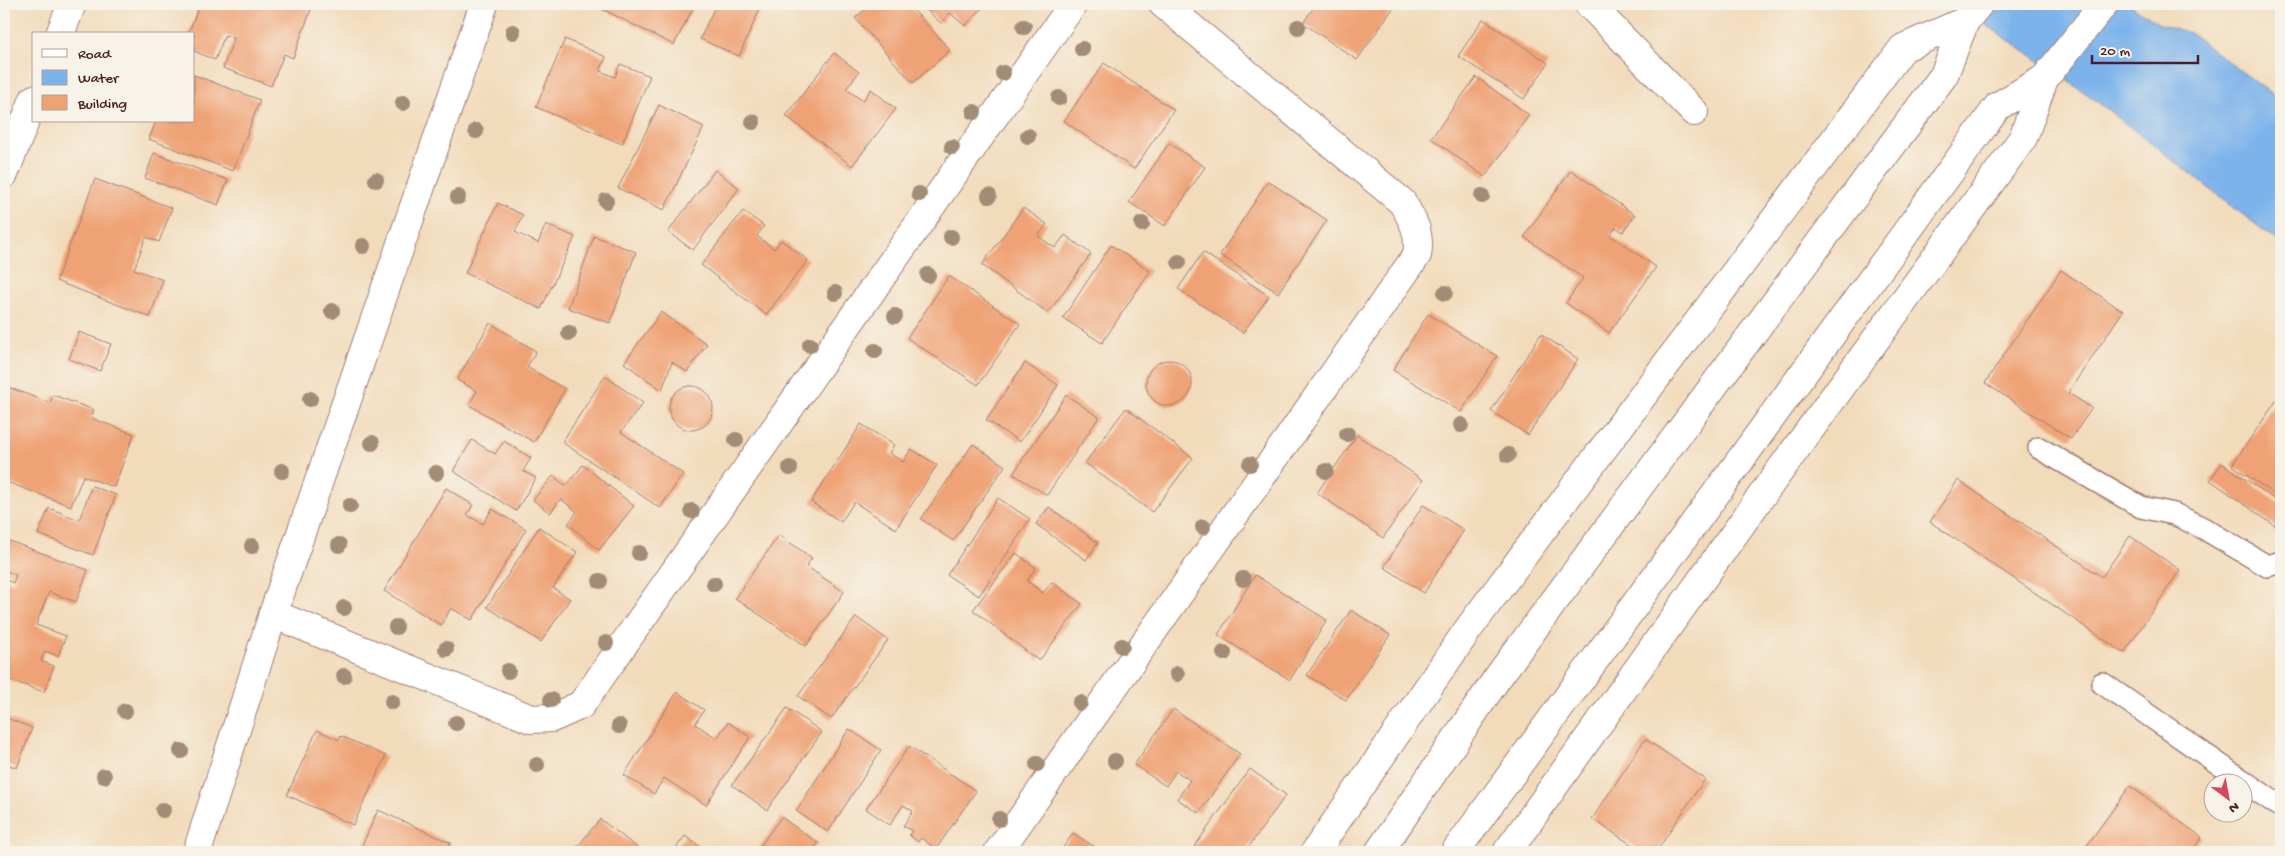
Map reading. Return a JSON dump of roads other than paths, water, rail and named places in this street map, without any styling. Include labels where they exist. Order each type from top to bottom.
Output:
[{"type":"street","points":[[61,32],[72,4]]},
{"type":"street","points":[[197,852],[273,614],[484,4]]},
{"type":"street","points":[[273,614],[531,718],[552,718],[581,705],[1073,4]]},
{"type":"street","points":[[998,852],[1417,256],[1420,243],[1415,223],[1402,202],[1163,4]]},
{"type":"street","points":[[1589,4],[1694,112]]},
{"type":"street","points":[[1507,852],[1754,507],[2023,138],[2044,79],[2104,4]]},
{"type":"street","points":[[1315,852],[1469,628],[1903,48],[1972,12]]},
{"type":"street","points":[[1379,852],[1498,677],[1944,75],[1972,12]]},
{"type":"street","points":[[1455,852],[1998,106],[2044,79]]},
{"type":"street","points":[[4,174],[32,104]]},
{"type":"lane","points":[[2039,448],[2141,507],[2174,514],[2203,528],[2267,566],[2281,562]]},
{"type":"lane","points":[[2102,683],[2281,807]]},
{"type":"water","points":[[1956,4],[2129,4],[2159,24],[2190,33],[2281,101],[2281,244],[2094,99]]}]
